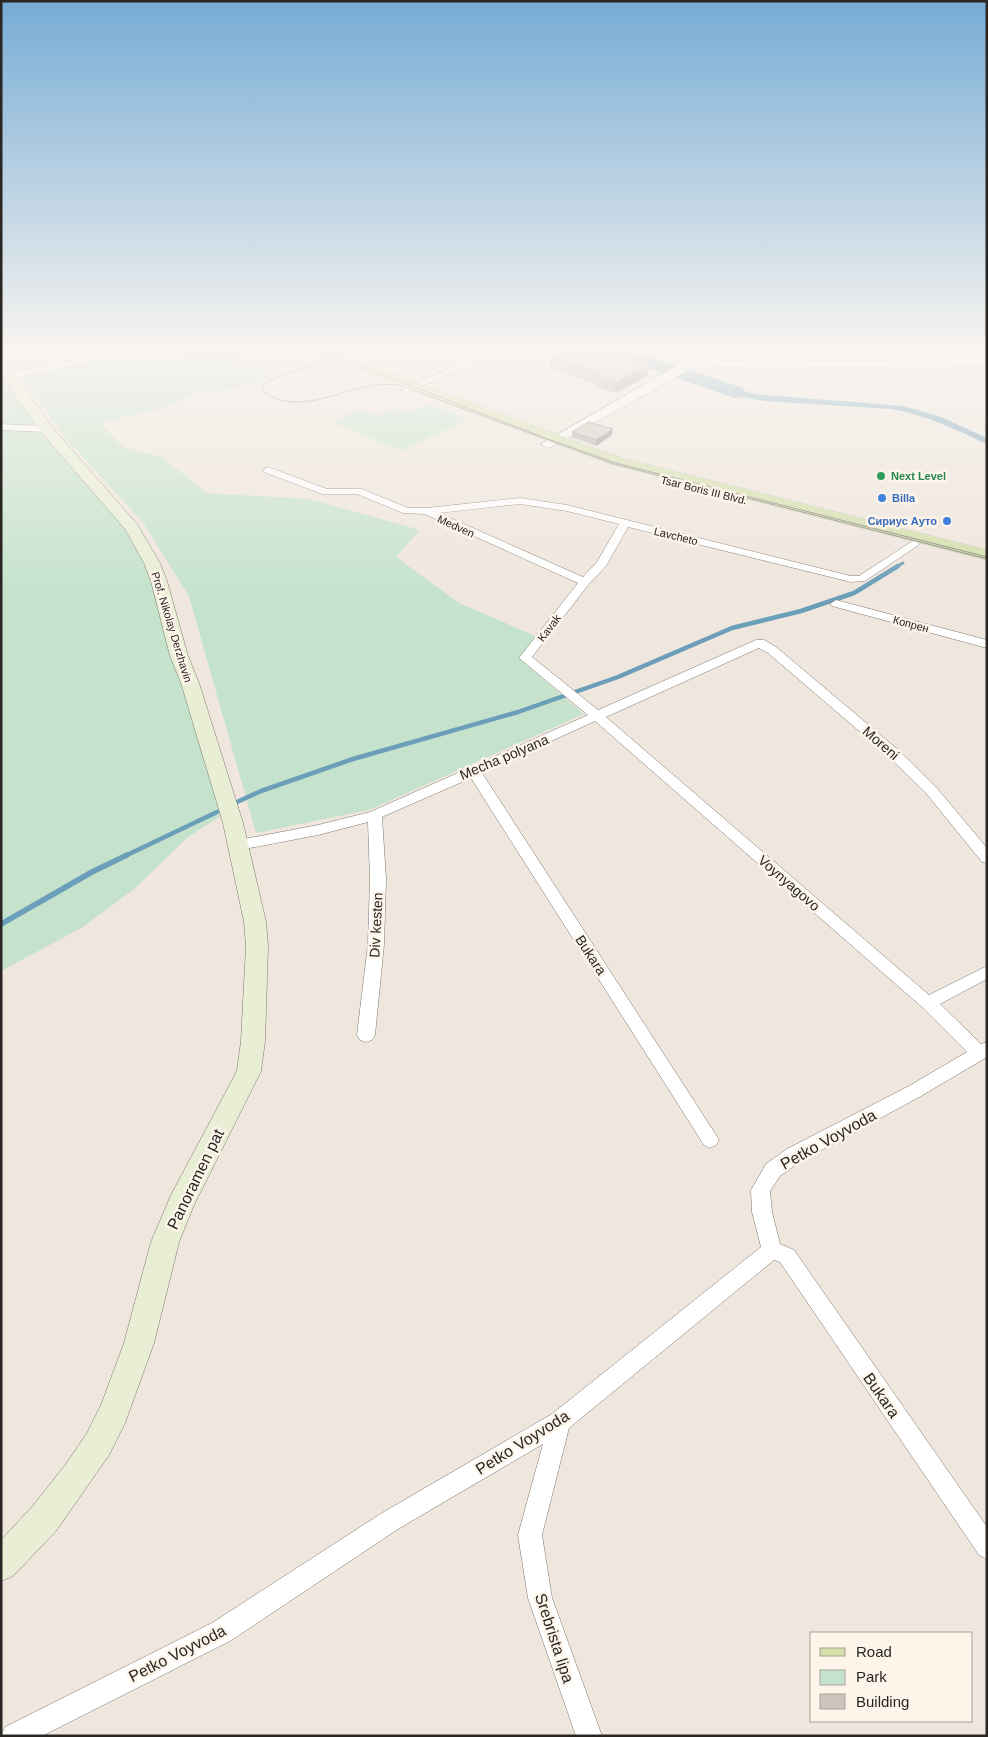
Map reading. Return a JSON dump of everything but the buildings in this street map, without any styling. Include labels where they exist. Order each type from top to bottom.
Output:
[{"type":"main road","name":"Tsar Boris III Blvd.","points":[[515,428],[614,467],[987,562]]},
{"type":"main road","name":"Prof. Nikolay Derzhavin","points":[[46,429],[132,528],[152,563],[179,656],[190,683],[239,845]]},
{"type":"main road","name":"Tsar Boris III Blvd.","points":[[551,442],[616,461],[987,556]]},
{"type":"main road","name":"Panoramen pat","points":[[1,1564],[44,1518],[84,1465],[106,1428],[139,1343],[165,1242],[181,1203],[249,1071],[253,1041],[257,946],[255,922],[239,845]]},
{"type":"street","points":[[25,428],[46,429]]},
{"type":"street","points":[[551,442],[576,428]]},
{"type":"street","name":"Medven","points":[[268,470],[326,492],[358,491],[407,510],[427,511],[585,582]]},
{"type":"street","name":"Lavcheto","points":[[427,511],[520,501],[567,508],[851,579],[861,579],[914,544]]},
{"type":"street","name":"Kavak","points":[[597,716],[525,658],[585,582],[602,564],[625,523]]},
{"type":"street","name":"Копрен","points":[[836,604],[987,644]]},
{"type":"street","name":"Mecha polyana","points":[[239,845],[318,830],[375,815],[472,770],[760,643]]},
{"type":"street","name":"Moreni","points":[[760,643],[772,650],[891,751],[932,790],[987,858]]},
{"type":"street","name":"Voynyagovo","points":[[597,716],[983,1051]]},
{"type":"street","name":"Bukara","points":[[472,770],[710,1140]]},
{"type":"street","name":"Div kesten","points":[[366,1035],[376,944],[378,879],[375,815]]},
{"type":"street","points":[[928,1004],[987,972]]},
{"type":"street","name":"Petko Voyvoda","points":[[14,1736],[221,1632],[390,1521],[560,1422],[772,1250],[762,1212],[760,1190],[773,1170],[794,1155],[916,1091],[983,1051]]},
{"type":"street","name":"Bukara","points":[[772,1250],[787,1256],[987,1547]]},
{"type":"street","name":"Srebrista lipa","points":[[560,1422],[530,1535],[540,1598],[589,1736]]},
{"type":"green space","points":[[1,428],[40,428],[128,532],[153,574],[224,814],[188,837],[134,889],[83,927],[1,971]]},
{"type":"green space","points":[[58,428],[105,428],[123,447],[162,457],[207,493],[309,499],[420,530],[396,557],[459,603],[540,638],[522,661],[584,714],[369,810],[256,833],[189,596],[142,521],[67,440]]},
{"type":"green space","points":[[346,428],[449,428],[401,451]]},
{"type":"water","points":[[952,428],[965,428],[987,438],[987,444]]},
{"type":"waterway","points":[[896,567],[903,563]]},
{"type":"waterway","points":[[237,802],[261,791],[353,759],[518,712],[618,677],[732,628],[801,611],[854,593],[898,566]]},
{"type":"waterway","points":[[125,856],[217,812]]},
{"type":"waterway","points":[[1,924],[92,872],[127,855]]},
{"type":"tram line","points":[[516,428],[614,464],[987,559]]},
{"type":"tram line","points":[[520,428],[616,463],[987,557]]},
{"type":"place","name":"Next Level","points":[[881,476]]},
{"type":"place","name":"Billa","points":[[882,498]]},
{"type":"place","name":"Сириус Ауто","points":[[947,521]]}]
